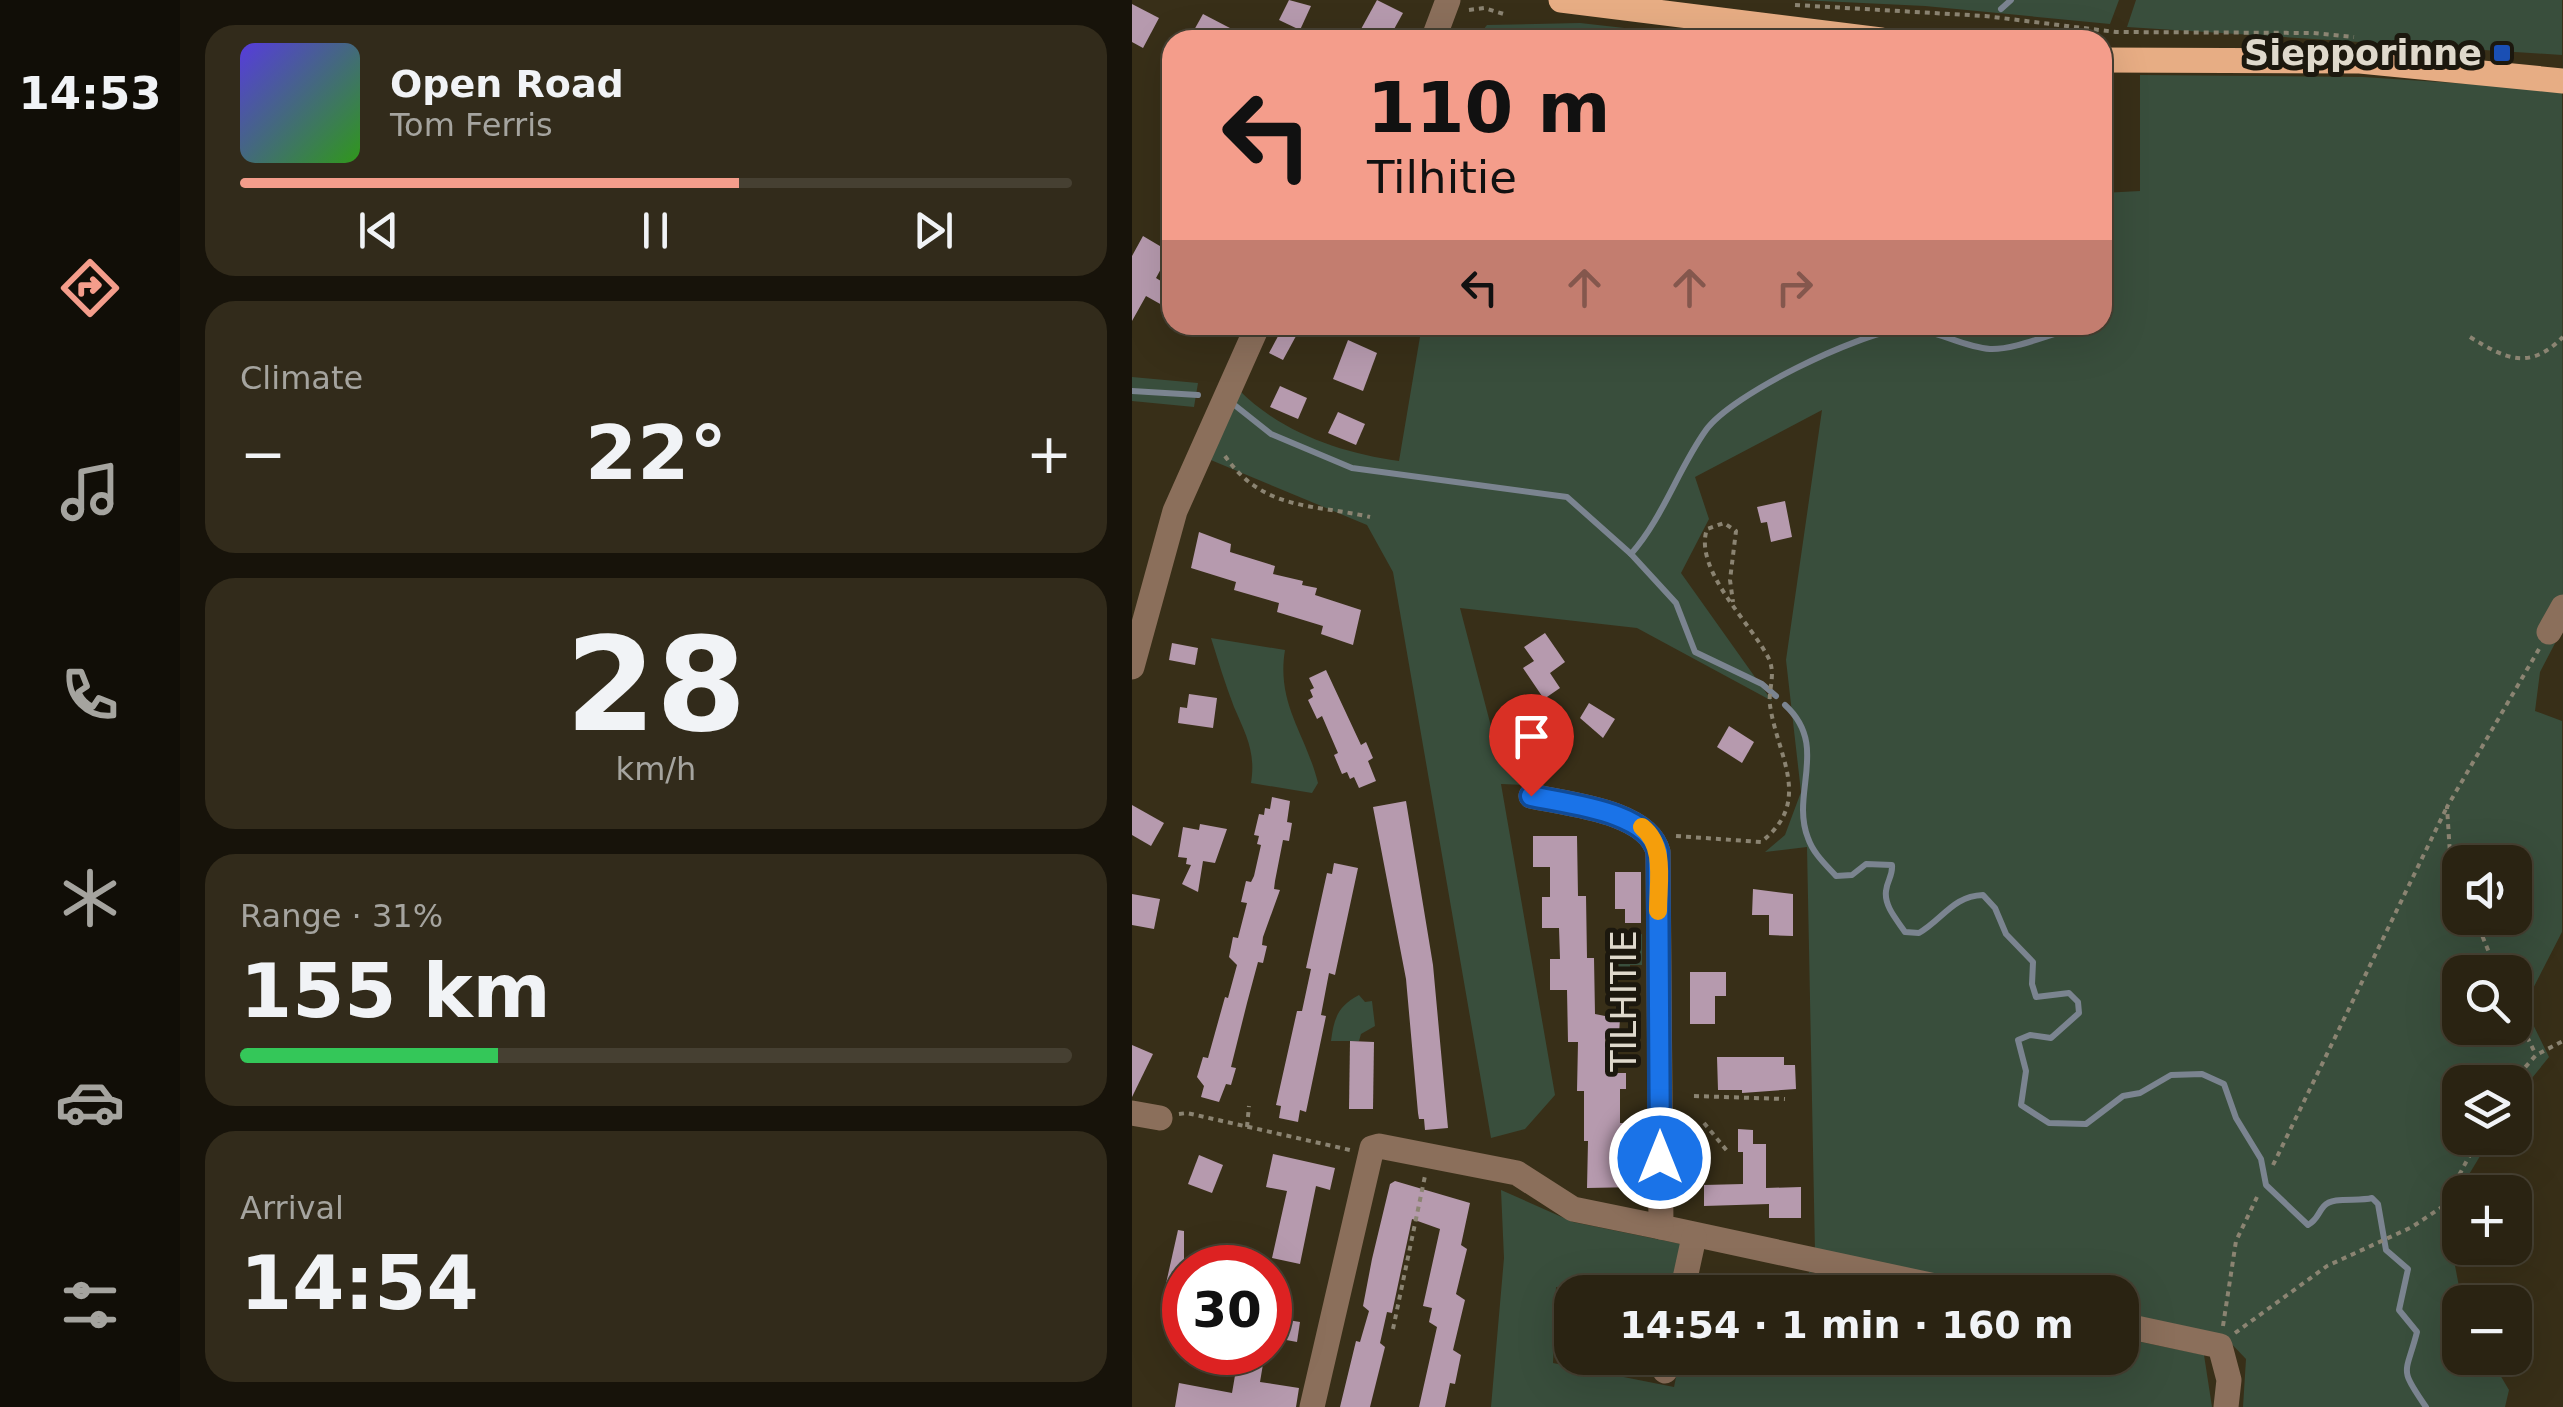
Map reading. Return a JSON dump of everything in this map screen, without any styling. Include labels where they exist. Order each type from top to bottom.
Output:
[{"type":"main road","points":[[1560,0],[1801,30]]},
{"type":"main road","points":[[2112,60],[2360,61],[2562,81]]},
{"type":"street","points":[[1437,30],[1447,6]]},
{"type":"street","points":[[1132,667],[1176,511],[1254,335]]},
{"type":"street","points":[[2549,632],[2562,607]]},
{"type":"street","points":[[1531,796],[1605,812],[1644,828],[1654,838]]},
{"type":"street","name":"TILHITIE","points":[[1654,838],[1658,852],[1661,1227]]},
{"type":"street","points":[[1132,1113],[1160,1118]]},
{"type":"street","points":[[1312,1407],[1368,1156],[1372,1148],[1380,1146],[1517,1173],[1573,1209],[1881,1275]]},
{"type":"street","points":[[1686,1275],[1694,1236]]},
{"type":"street","points":[[2139,1329],[2220,1346],[2229,1380],[2226,1407]]},
{"type":"path","points":[[1787,4],[1985,16],[2100,30]]},
{"type":"path","points":[[1447,6],[1461,15],[1484,8],[1508,15]]},
{"type":"path","points":[[2112,32],[2314,32],[2370,39]]},
{"type":"path","points":[[2470,337],[2503,357],[2524,359],[2545,354],[2562,337]]},
{"type":"path","points":[[1226,447],[1225,458],[1266,494],[1304,508],[1370,517]]},
{"type":"path","points":[[1654,838],[1761,842],[1775,830],[1786,810],[1786,762],[1769,701],[1773,686],[1770,661],[1706,559],[1704,544],[1708,530],[1724,523],[1736,531],[1730,580],[1733,602]]},
{"type":"path","points":[[2273,1165],[2447,807],[2549,632]]},
{"type":"path","points":[[2447,807],[2449,845]]},
{"type":"path","points":[[2527,1065],[2536,1055],[2562,1041]]},
{"type":"path","points":[[2531,1045],[2536,1055]]},
{"type":"path","points":[[1694,1096],[1785,1099]]},
{"type":"path","points":[[1247,1127],[1249,1106]]},
{"type":"path","points":[[1160,1118],[1188,1113],[1368,1156]]},
{"type":"path","points":[[1704,1122],[1728,1152]]},
{"type":"path","points":[[2220,1346],[2326,1266],[2412,1227],[2442,1208],[2470,1155]]},
{"type":"path","points":[[1393,1329],[1426,1166]]},
{"type":"path","points":[[2220,1346],[2236,1241],[2257,1197]]},
{"type":"green space","points":[[1800,0],[2119,0],[2110,24],[1925,6]]},
{"type":"green space","points":[[2136,0],[2562,0],[2562,55],[2127,27]]},
{"type":"green space","points":[[1580,23],[1642,30],[1483,30],[1487,25]]},
{"type":"green space","points":[[2140,75],[2363,77],[2562,90],[2563,628],[2540,672],[2535,711],[2562,721],[2562,932],[2532,990],[2532,955],[2442,955],[2442,1045],[2532,1045],[2532,1022],[2549,1057],[2532,1078],[2532,1065],[2442,1065],[2442,1155],[2481,1155],[2469,1175],[2442,1175],[2442,1265],[2455,1265],[2459,1285],[2442,1285],[2442,1375],[2500,1375],[2509,1390],[2505,1407],[2243,1407],[2246,1359],[2224,1336],[2139,1318],[2139,1275],[1929,1275],[1815,1252],[1807,847],[1765,852],[1785,835],[1801,792],[1786,660],[1822,410],[1695,477],[1709,519],[1681,573],[1772,701],[1637,628],[1460,608],[1498,753],[1529,785],[1501,784],[1555,1095],[1525,1129],[1491,1138],[1393,572],[1367,525],[1206,458],[1238,389],[1273,417],[1312,438],[1399,461],[1420,335],[2112,335],[2112,192],[2140,191]]},
{"type":"green space","points":[[1132,377],[1198,383],[1194,407],[1132,401]]},
{"type":"green space","points":[[1211,638],[1285,650],[1283,669],[1288,703],[1318,783],[1312,793],[1251,783],[1249,744]]},
{"type":"green space","points":[[1642,934],[1642,965],[1630,965],[1630,977],[1620,975],[1615,938]]},
{"type":"green space","points":[[1359,995],[1365,1002],[1372,1001],[1375,1026],[1361,1034],[1359,1041],[1331,1041],[1338,1014]]},
{"type":"green space","points":[[1501,1190],[1573,1222],[1686,1245],[1677,1275],[1554,1275],[1554,1375],[1614,1375],[1674,1387],[1676,1375],[2139,1375],[2139,1342],[2204,1355],[2212,1407],[1491,1407],[1504,1258]]},
{"type":"building","points":[[1289,0],[1311,6],[1300,30],[1279,20]]},
{"type":"building","points":[[1377,0],[1403,13],[1394,30],[1360,30]]},
{"type":"building","points":[[1132,4],[1159,18],[1143,48],[1132,42]]},
{"type":"building","points":[[1203,14],[1234,30],[1194,30]]},
{"type":"building","points":[[1143,236],[1162,247],[1162,267],[1156,278],[1162,282],[1162,305],[1146,296],[1132,321],[1132,256]]},
{"type":"building","points":[[1279,335],[1297,335],[1283,360],[1269,353]]},
{"type":"building","points":[[1348,340],[1377,353],[1363,391],[1333,379]]},
{"type":"building","points":[[1280,386],[1307,398],[1298,419],[1270,407]]},
{"type":"building","points":[[1338,412],[1365,424],[1356,445],[1328,433]]},
{"type":"building","points":[[1785,501],[1792,537],[1771,542],[1767,522],[1761,523],[1757,507]]},
{"type":"building","points":[[1199,532],[1231,544],[1230,552],[1275,566],[1273,574],[1317,588],[1315,595],[1361,610],[1353,645],[1321,634],[1323,626],[1277,612],[1279,603],[1234,590],[1236,582],[1191,568]]},
{"type":"building","points":[[1545,633],[1565,662],[1550,673],[1560,688],[1544,699],[1523,668],[1534,661],[1524,647]]},
{"type":"building","points":[[1172,643],[1198,648],[1195,665],[1169,660]]},
{"type":"building","points":[[1326,670],[1361,745],[1366,742],[1373,758],[1368,761],[1376,781],[1359,788],[1354,777],[1350,779],[1347,772],[1342,774],[1334,755],[1338,753],[1322,716],[1317,719],[1308,700],[1313,697],[1310,690],[1314,688],[1309,678]]},
{"type":"building","points":[[1189,694],[1217,698],[1213,728],[1178,723],[1180,707],[1187,708]]},
{"type":"building","points":[[1589,703],[1615,719],[1603,738],[1580,718]]},
{"type":"building","points":[[1729,726],[1754,742],[1742,763],[1717,747]]},
{"type":"building","points":[[1272,797],[1290,801],[1289,841],[1283,840],[1274,889],[1280,890],[1263,937],[1262,945],[1267,946],[1263,963],[1258,962],[1247,1003],[1231,1067],[1236,1068],[1231,1085],[1226,1084],[1219,1102],[1201,1097],[1204,1086],[1197,1077],[1203,1057],[1208,1058],[1237,965],[1229,957],[1247,903],[1241,902],[1246,881],[1251,882],[1254,876],[1261,845],[1257,844],[1259,836],[1254,835],[1259,814],[1270,809]]},
{"type":"building","points":[[1406,801],[1433,965],[1448,1128],[1425,1130],[1424,1119],[1419,1119],[1406,979],[1373,807]]},
{"type":"building","points":[[1132,805],[1164,823],[1151,846],[1132,835]]},
{"type":"building","points":[[1200,824],[1227,829],[1215,863],[1203,861],[1198,892],[1182,884],[1191,865],[1186,864],[1187,858],[1178,857],[1183,827],[1199,830]]},
{"type":"building","points":[[1533,836],[1577,836],[1578,896],[1586,896],[1587,958],[1594,958],[1595,1014],[1620,1019],[1619,1034],[1605,1034],[1606,1066],[1613,1066],[1613,1073],[1626,1073],[1626,1089],[1620,1089],[1620,1123],[1634,1123],[1634,1138],[1625,1138],[1624,1172],[1638,1172],[1638,1187],[1587,1188],[1584,1091],[1577,1091],[1578,1042],[1568,1042],[1567,990],[1550,990],[1550,959],[1560,959],[1559,928],[1542,928],[1542,897],[1550,897],[1550,867],[1533,867]]},
{"type":"building","points":[[1334,863],[1358,868],[1335,975],[1329,973],[1321,1015],[1326,1016],[1306,1112],[1300,1110],[1298,1122],[1279,1118],[1281,1106],[1276,1105],[1297,1011],[1302,1011],[1311,969],[1306,968],[1327,873],[1332,874]]},
{"type":"building","points":[[1615,872],[1641,872],[1641,923],[1625,923],[1625,909],[1615,909]]},
{"type":"building","points":[[1753,889],[1793,894],[1793,936],[1769,935],[1769,915],[1752,915]]},
{"type":"building","points":[[1132,894],[1160,899],[1154,929],[1132,925]]},
{"type":"building","points":[[1690,972],[1726,972],[1726,996],[1715,996],[1715,1024],[1690,1024]]},
{"type":"building","points":[[1350,1041],[1374,1042],[1373,1109],[1349,1109]]},
{"type":"building","points":[[1132,1045],[1153,1054],[1132,1097]]},
{"type":"building","points":[[1717,1057],[1784,1057],[1784,1065],[1795,1065],[1796,1089],[1742,1093],[1718,1090]]},
{"type":"building","points":[[1738,1129],[1753,1130],[1753,1144],[1766,1144],[1766,1188],[1801,1187],[1801,1218],[1769,1218],[1769,1204],[1704,1206],[1704,1185],[1743,1184]]},
{"type":"building","points":[[1273,1154],[1335,1168],[1330,1190],[1316,1186],[1300,1264],[1292,1262],[1292,1245],[1275,1245],[1287,1191],[1266,1187]]},
{"type":"building","points":[[1199,1155],[1223,1165],[1212,1193],[1188,1184]]},
{"type":"building","points":[[1395,1181],[1470,1203],[1461,1245],[1467,1249],[1456,1294],[1465,1300],[1453,1350],[1461,1355],[1455,1384],[1450,1383],[1445,1407],[1419,1407],[1437,1327],[1429,1322],[1432,1308],[1423,1306],[1440,1229],[1412,1219],[1392,1313],[1387,1312],[1380,1343],[1385,1347],[1370,1407],[1340,1407],[1356,1341],[1360,1342],[1369,1311],[1363,1306],[1372,1259],[1390,1184]]},
{"type":"building","points":[[1178,1230],[1184,1231],[1184,1245],[1175,1245]]},
{"type":"building","points":[[1292,1321],[1300,1322],[1297,1342],[1292,1341]]},
{"type":"building","points":[[1235,1375],[1261,1375],[1260,1382],[1299,1388],[1296,1407],[1175,1407],[1179,1383],[1232,1393]]},
{"type":"waterway","points":[[2001,9],[2011,0]]},
{"type":"waterway","points":[[1631,554],[1706,430],[1720,416],[1797,368],[1875,335]]},
{"type":"waterway","points":[[1939,335],[1990,349],[2052,335]]},
{"type":"waterway","points":[[1132,391],[1198,395]]},
{"type":"waterway","points":[[1232,403],[1271,434],[1352,468],[1567,497],[1631,554],[1676,603],[1695,652],[1762,684],[1776,696]]},
{"type":"waterway","points":[[1785,705],[1805,737],[1803,804],[1808,838],[1836,876],[1852,875],[1866,864],[1892,865],[1886,897],[1905,932],[1919,933],[1964,899],[1983,895],[1995,908],[2006,934],[2033,962],[2036,997],[2069,993],[2078,1002],[2079,1013],[2051,1038],[2030,1035],[2018,1040],[2026,1071],[2021,1105],[2049,1123],[2086,1124],[2123,1096],[2140,1093],[2171,1075],[2202,1074],[2224,1084],[2236,1118],[2261,1159],[2266,1185],[2308,1225],[2333,1201],[2372,1198],[2378,1204],[2386,1250],[2408,1269],[2399,1310],[2417,1332],[2407,1371],[2426,1407]]},
{"type":"slow traffic","points":[[1642,827],[1654,838],[1658,852],[1658,911]]},
{"type":"place","name":"Siepporinne","points":[[2502,53]]},
{"type":"route","points":[[1531,796],[1605,812],[1644,828],[1654,838],[1658,852],[1660,1158]]}]
